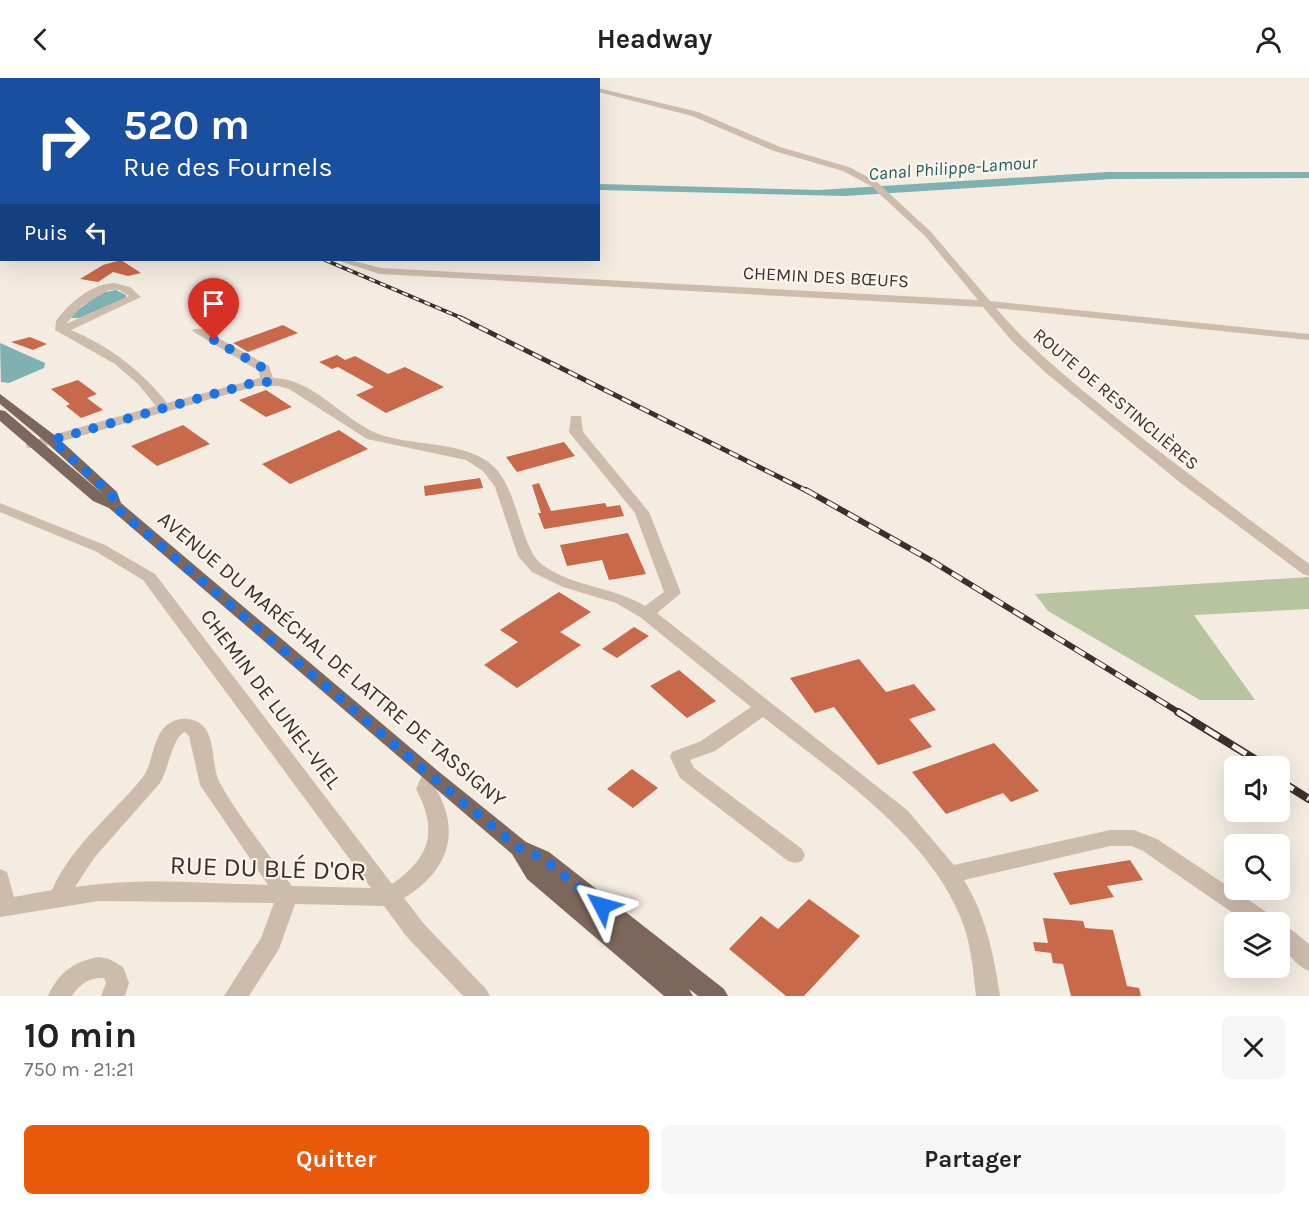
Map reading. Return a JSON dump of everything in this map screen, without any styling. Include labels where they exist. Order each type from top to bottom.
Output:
[{"type":"main road","name":"AVENUE DU MARÉCHAL DE LATTRE DE TASSIGNY","points":[[0,398],[52,440],[112,495],[114,506]]},
{"type":"main road","name":"AVENUE DU MARÉCHAL DE LATTRE DE TASSIGNY","points":[[0,414],[33,445],[98,498],[114,506],[519,848],[542,858],[716,996]]},
{"type":"main road","name":"AVENUE DU MARÉCHAL DE LATTRE DE TASSIGNY","points":[[519,848],[534,873],[681,996]]},
{"type":"street","name":"ROUTE DE RESTINCLIÈRES","points":[[600,90],[695,114],[777,148],[846,169],[876,186],[928,234],[1017,340],[1050,370],[1187,481],[1309,571]]},
{"type":"street","name":"CHEMIN DES BŒUFS","points":[[344,261],[371,270],[400,273],[988,305],[1309,337]]},
{"type":"street","points":[[66,328],[60,325],[63,315],[105,287],[122,287],[136,297],[66,328],[61,330],[118,357],[145,382],[165,409]]},
{"type":"street","points":[[198,331],[265,369],[267,382]]},
{"type":"street","points":[[33,445],[256,382],[267,382],[293,386],[372,436],[470,457],[488,468],[502,486],[526,556],[538,569],[569,585],[622,599],[646,613],[900,816],[927,843],[969,905],[985,960],[988,996]]},
{"type":"street","points":[[576,418],[576,432],[642,513],[672,593],[646,613]]},
{"type":"street","name":"CHEMIN DE LUNEL-VIEL","points":[[0,507],[100,548],[149,576],[391,895],[415,930],[478,996]]},
{"type":"street","points":[[764,707],[708,746],[679,757],[687,773],[795,855]]},
{"type":"street","points":[[60,898],[68,876],[129,808],[156,773],[166,740],[175,728],[183,724],[189,725],[198,733],[210,785],[287,896],[272,942],[236,996]]},
{"type":"street","name":"RUE DU BLÉ D'OR","points":[[3,907],[99,892],[157,891],[377,898],[391,895],[412,881],[432,858],[439,843],[440,818],[426,789],[431,776]]},
{"type":"street","points":[[950,875],[1110,838],[1134,838],[1150,845],[1248,912]]},
{"type":"street","points":[[0,878],[3,907]]},
{"type":"street","points":[[1290,941],[1297,946],[1309,962]]},
{"type":"street","points":[[60,996],[67,982],[75,975],[95,967],[112,970],[117,976],[118,982],[113,996]]},
{"type":"green space","points":[[1309,577],[1309,609],[1194,615],[1255,700],[1200,700],[1048,611],[1035,594]]},
{"type":"water","points":[[1108,172],[1309,172],[1309,178],[1111,179],[845,196],[600,190],[600,184],[819,190]]},
{"type":"water","points":[[116,290],[126,295],[126,298],[79,318],[70,318],[101,293]]},
{"type":"water","points":[[0,343],[45,363],[44,368],[9,383],[1,382]]},
{"type":"building","points":[[123,261],[141,273],[128,276],[113,272],[98,282],[80,279],[103,265]]},
{"type":"building","points":[[283,325],[298,333],[248,352],[233,343]]},
{"type":"building","points":[[30,337],[47,344],[33,350],[11,342]]},
{"type":"building","points":[[337,355],[345,360],[355,356],[388,374],[405,367],[444,387],[386,413],[356,395],[374,387],[338,367],[332,369],[319,362]]},
{"type":"building","points":[[78,380],[97,394],[87,398],[103,410],[81,418],[66,406],[70,404],[51,389]]},
{"type":"building","points":[[266,390],[292,407],[266,417],[239,400]]},
{"type":"building","points":[[183,425],[210,444],[157,466],[131,446]]},
{"type":"building","points":[[339,430],[368,449],[290,484],[262,464]]},
{"type":"building","points":[[564,442],[575,456],[517,472],[506,457]]},
{"type":"building","points":[[480,478],[483,488],[425,496],[424,486]]},
{"type":"building","points":[[539,483],[551,511],[605,503],[607,507],[620,505],[624,516],[544,529],[532,485]]},
{"type":"building","points":[[628,533],[646,574],[609,580],[602,560],[567,566],[560,545]]},
{"type":"building","points":[[559,592],[591,612],[560,632],[581,645],[517,688],[484,665],[518,642],[500,630]]},
{"type":"building","points":[[634,627],[649,636],[617,658],[602,649]]},
{"type":"building","points":[[859,659],[886,692],[914,684],[936,710],[909,719],[932,747],[878,765],[834,707],[815,713],[790,678]]},
{"type":"building","points":[[679,670],[716,701],[687,718],[650,686]]},
{"type":"building","points":[[994,743],[1039,791],[1011,802],[1003,793],[946,814],[912,772]]},
{"type":"building","points":[[632,769],[658,788],[633,808],[607,789]]},
{"type":"building","points":[[1130,860],[1143,880],[1107,886],[1114,897],[1070,905],[1053,873]]},
{"type":"building","points":[[809,899],[860,936],[804,996],[786,996],[729,949],[761,916],[778,929]]},
{"type":"building","points":[[1043,918],[1083,921],[1085,928],[1113,930],[1127,986],[1139,988],[1141,996],[1071,996],[1063,964],[1053,963],[1051,953],[1035,951],[1033,942],[1048,943]]},
{"type":"railway","points":[[327,261],[464,319]]},
{"type":"railway","points":[[461,318],[809,492]]},
{"type":"railway","points":[[806,490],[932,561],[1180,713]]},
{"type":"railway","points":[[1178,712],[1250,756]]},
{"type":"railway","points":[[1290,787],[1309,799]]},
{"type":"route","points":[[214,340],[265,369],[267,382],[256,382],[52,440],[112,495],[114,506],[431,776],[519,848],[542,858],[602,906]]},
{"type":"water label","name":"Canal Philippe-Lamour","points":[[953,168]]}]
